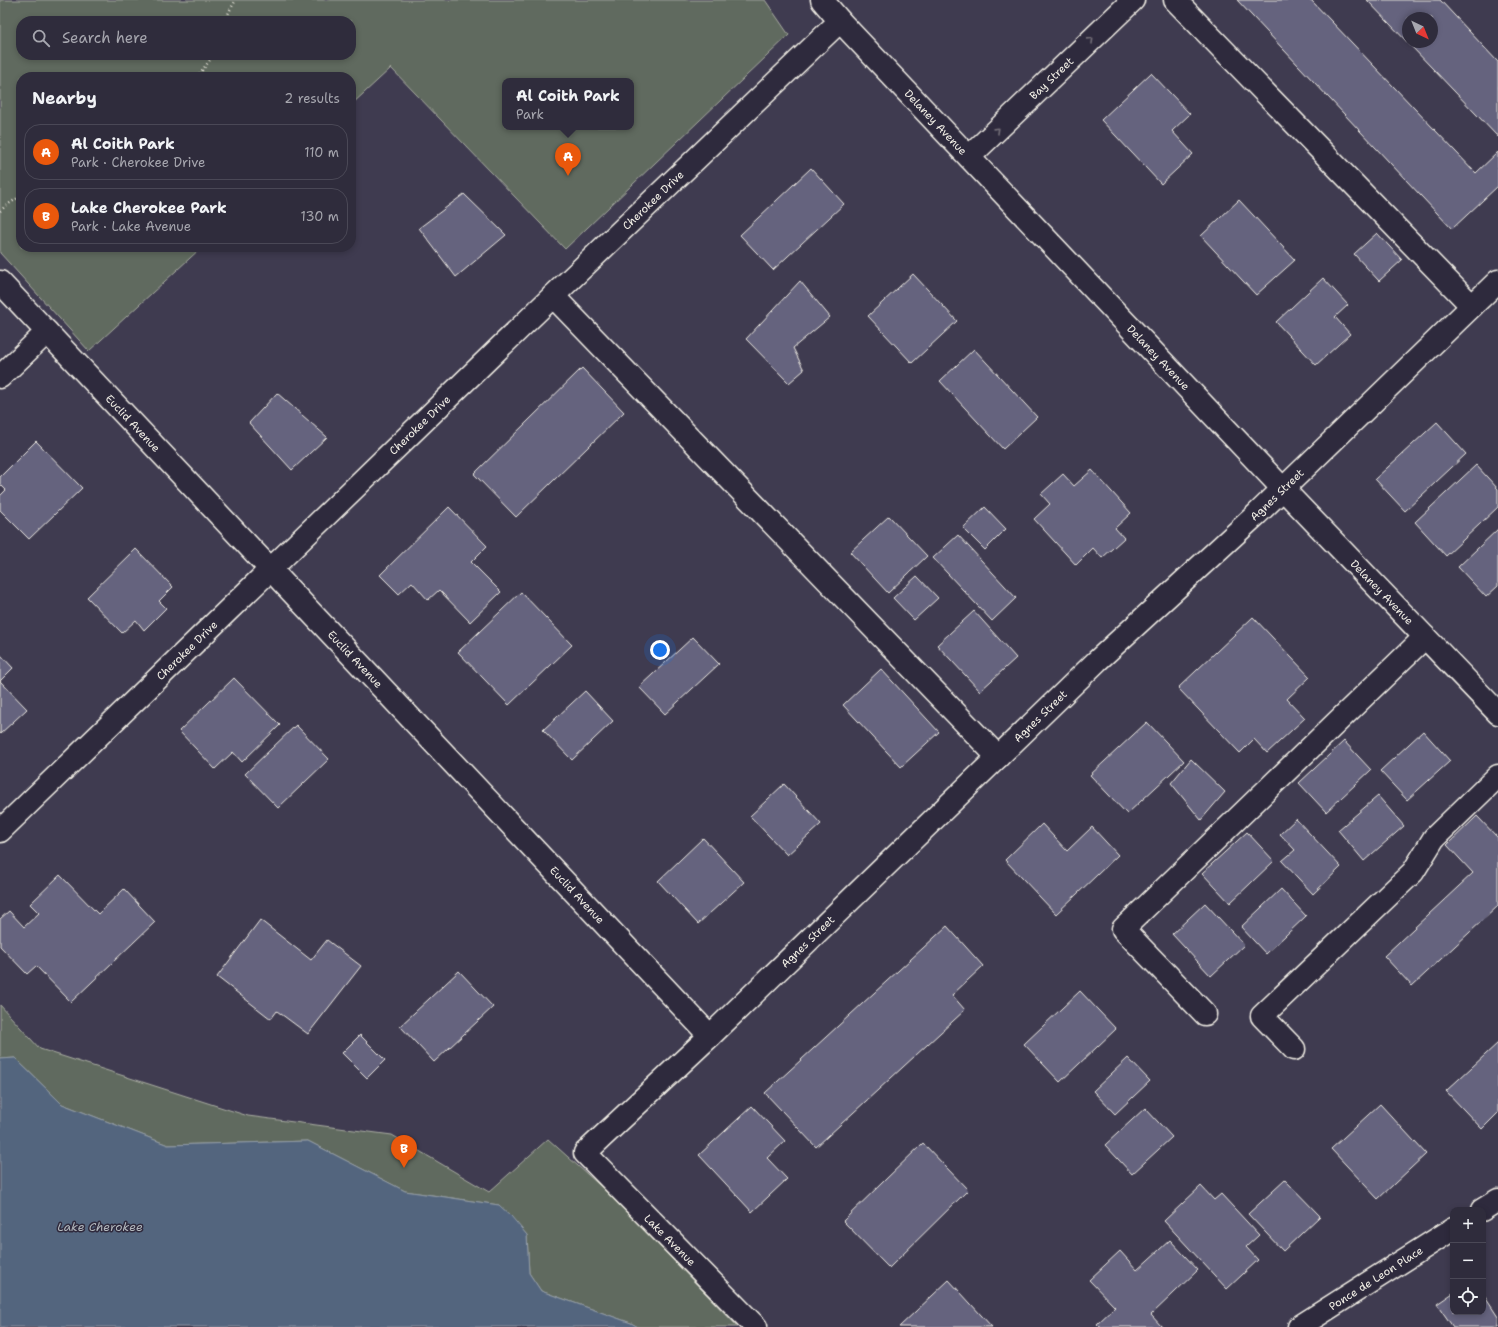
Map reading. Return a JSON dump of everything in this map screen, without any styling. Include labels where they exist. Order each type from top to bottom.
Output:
[{"type":"street","name":"Delaney Avenue","points":[[822,0],[840,22],[1498,712]]},
{"type":"street","points":[[1175,0],[1472,306]]},
{"type":"street","name":"Bay Street","points":[[969,157],[1130,1]]},
{"type":"street","name":"Cherokee Drive","points":[[0,831],[553,296],[840,22]]},
{"type":"street","name":"Agnes Street","points":[[585,1153],[710,1036],[1097,661],[1284,489],[1498,280]]},
{"type":"street","name":"Euclid Avenue","points":[[0,282],[710,1036]]},
{"type":"street","points":[[553,296],[998,757]]},
{"type":"street","points":[[0,377],[47,332]]},
{"type":"street","points":[[1205,1014],[1123,929],[1425,637]]},
{"type":"street","points":[[1294,1049],[1262,1016],[1413,872],[1434,838],[1498,776]]},
{"type":"street","name":"Lake Avenue","points":[[585,1153],[756,1327]]},
{"type":"street","points":[[1486,1208],[1498,1200]]},
{"type":"street","name":"Ponce de Leon Place","points":[[1299,1327],[1450,1231]]},
{"type":"path","points":[[227,16],[236,0]]},
{"type":"path","points":[[201,72],[210,60]]},
{"type":"path","points":[[0,211],[16,199]]},
{"type":"green space","points":[[0,0],[765,0],[789,35],[565,249],[391,68],[356,100],[356,72],[16,72],[16,252],[197,252],[89,351],[0,253]]},
{"type":"green space","points":[[0,1005],[40,1049],[248,1116],[392,1135],[489,1192],[548,1139],[607,1192],[738,1327],[638,1327],[631,1323],[541,1291],[529,1273],[527,1235],[499,1205],[405,1191],[308,1141],[168,1145],[62,1104],[15,1058],[0,1059]]},
{"type":"water","name":"Lake Cherokee","points":[[15,1058],[62,1104],[168,1145],[308,1141],[405,1191],[499,1205],[511,1216],[527,1235],[529,1273],[541,1291],[631,1323],[638,1327],[0,1327],[0,1059]]},
{"type":"building","points":[[1237,0],[1311,0],[1476,173],[1498,152],[1498,186],[1452,229]]},
{"type":"building","points":[[1367,0],[1440,0],[1498,62],[1498,137],[1413,48],[1438,48],[1438,12],[1402,12],[1402,37]]},
{"type":"building","points":[[1151,73],[1190,114],[1172,131],[1193,154],[1161,184],[1101,120]]},
{"type":"building","points":[[811,168],[844,204],[773,270],[740,235]]},
{"type":"building","points":[[464,194],[506,235],[456,277],[419,228]]},
{"type":"building","points":[[1239,200],[1295,260],[1256,295],[1201,236]]},
{"type":"building","points":[[1377,233],[1402,260],[1379,281],[1354,254]]},
{"type":"building","points":[[913,274],[957,321],[912,363],[868,316]]},
{"type":"building","points":[[1323,278],[1348,305],[1335,317],[1350,334],[1316,365],[1276,322]]},
{"type":"building","points":[[800,281],[830,317],[793,348],[804,370],[789,383],[746,339]]},
{"type":"building","points":[[974,349],[1037,417],[1003,449],[940,381]]},
{"type":"building","points":[[582,368],[624,412],[516,517],[474,474]]},
{"type":"building","points":[[277,393],[327,437],[292,470],[249,423]]},
{"type":"building","points":[[1437,422],[1466,454],[1405,511],[1375,479]]},
{"type":"building","points":[[36,441],[82,488],[29,539],[0,510],[0,496],[6,490],[0,484],[0,477]]},
{"type":"building","points":[[1476,465],[1498,489],[1498,507],[1446,556],[1415,522]]},
{"type":"building","points":[[1092,470],[1131,513],[1115,528],[1124,538],[1102,558],[1093,548],[1076,565],[1034,519],[1050,504],[1041,494],[1063,474],[1074,486]]},
{"type":"building","points":[[449,507],[487,546],[471,562],[501,592],[470,622],[439,590],[428,600],[412,582],[399,594],[380,575]]},
{"type":"building","points":[[985,507],[1006,529],[985,550],[963,528]]},
{"type":"building","points":[[889,516],[927,556],[888,593],[850,552]]},
{"type":"building","points":[[1498,529],[1498,586],[1486,597],[1458,567]]},
{"type":"building","points":[[958,535],[1016,598],[992,621],[933,558]]},
{"type":"building","points":[[136,549],[173,587],[159,601],[166,608],[144,630],[136,620],[122,633],[87,597]]},
{"type":"building","points":[[917,576],[938,598],[914,620],[893,598]]},
{"type":"building","points":[[521,592],[572,645],[509,705],[458,652]]},
{"type":"building","points":[[974,611],[1016,658],[980,691],[937,645]]},
{"type":"building","points":[[1253,617],[1310,677],[1287,699],[1305,718],[1267,753],[1254,739],[1240,753],[1178,688]]},
{"type":"building","points":[[693,637],[719,664],[665,714],[639,687]]},
{"type":"building","points":[[0,654],[13,668],[0,681]]},
{"type":"building","points":[[881,669],[939,732],[901,767],[843,705]]},
{"type":"building","points":[[234,678],[280,725],[242,762],[233,752],[215,769],[179,731]]},
{"type":"building","points":[[0,681],[27,709],[0,734]]},
{"type":"building","points":[[585,691],[613,721],[572,760],[543,730]]},
{"type":"building","points":[[1147,722],[1184,761],[1127,814],[1090,775]]},
{"type":"building","points":[[296,725],[329,759],[278,808],[245,774]]},
{"type":"building","points":[[1423,731],[1450,761],[1407,800],[1380,771]]},
{"type":"building","points":[[1344,741],[1371,770],[1326,812],[1299,783]]},
{"type":"building","points":[[1191,759],[1225,792],[1201,820],[1171,783]]},
{"type":"building","points":[[784,784],[821,824],[787,855],[750,816]]},
{"type":"building","points":[[1378,796],[1404,826],[1364,861],[1338,830]]},
{"type":"building","points":[[1477,816],[1498,838],[1498,906],[1412,986],[1384,956],[1473,873],[1447,845]]},
{"type":"building","points":[[1296,819],[1341,867],[1313,894],[1282,861],[1295,850],[1280,834]]},
{"type":"building","points":[[1042,824],[1067,851],[1092,827],[1118,855],[1056,914],[1005,860]]},
{"type":"building","points":[[1247,832],[1274,861],[1230,903],[1202,873]]},
{"type":"building","points":[[703,838],[744,882],[698,924],[658,881]]},
{"type":"building","points":[[60,875],[98,914],[124,889],[155,922],[71,1002],[36,966],[27,974],[0,946],[0,919],[9,911],[24,927],[39,913],[30,904]]},
{"type":"building","points":[[1281,889],[1306,916],[1266,954],[1241,927]]},
{"type":"building","points":[[1205,903],[1244,945],[1211,976],[1172,934]]},
{"type":"building","points":[[260,920],[311,960],[327,940],[361,966],[308,1034],[277,1011],[271,1019],[217,977]]},
{"type":"building","points":[[947,926],[983,966],[952,995],[965,1010],[816,1147],[765,1093]]},
{"type":"building","points":[[459,971],[493,1007],[434,1062],[400,1026]]},
{"type":"building","points":[[1080,991],[1116,1029],[1060,1082],[1024,1044]]},
{"type":"building","points":[[360,1035],[385,1060],[367,1078],[342,1053]]},
{"type":"building","points":[[1498,1043],[1498,1113],[1482,1129],[1446,1091]]},
{"type":"building","points":[[1128,1058],[1150,1081],[1115,1114],[1093,1091]]},
{"type":"building","points":[[1380,1104],[1426,1154],[1378,1199],[1331,1149]]},
{"type":"building","points":[[752,1106],[785,1141],[767,1158],[787,1179],[752,1212],[699,1155]]},
{"type":"building","points":[[1145,1108],[1172,1137],[1132,1174],[1105,1145]]},
{"type":"building","points":[[923,1143],[968,1190],[889,1268],[843,1221]]},
{"type":"building","points":[[1285,1180],[1320,1216],[1283,1251],[1248,1214]]},
{"type":"building","points":[[1201,1186],[1214,1200],[1221,1194],[1259,1235],[1246,1247],[1258,1260],[1227,1289],[1164,1221]]},
{"type":"building","points":[[1170,1240],[1198,1270],[1151,1315],[1162,1327],[1100,1327],[1097,1324],[1115,1307],[1089,1280],[1120,1251],[1137,1270]]},
{"type":"building","points":[[949,1280],[992,1327],[899,1327]]},
{"type":"building","points":[[1450,1295],[1450,1315],[1486,1315],[1486,1299],[1498,1317],[1498,1327],[1453,1327],[1437,1304]]},
{"type":"place","name":"Al Coith Park","points":[[568,176]]},
{"type":"place","name":"Lake Cherokee Park","points":[[404,1168]]}]
